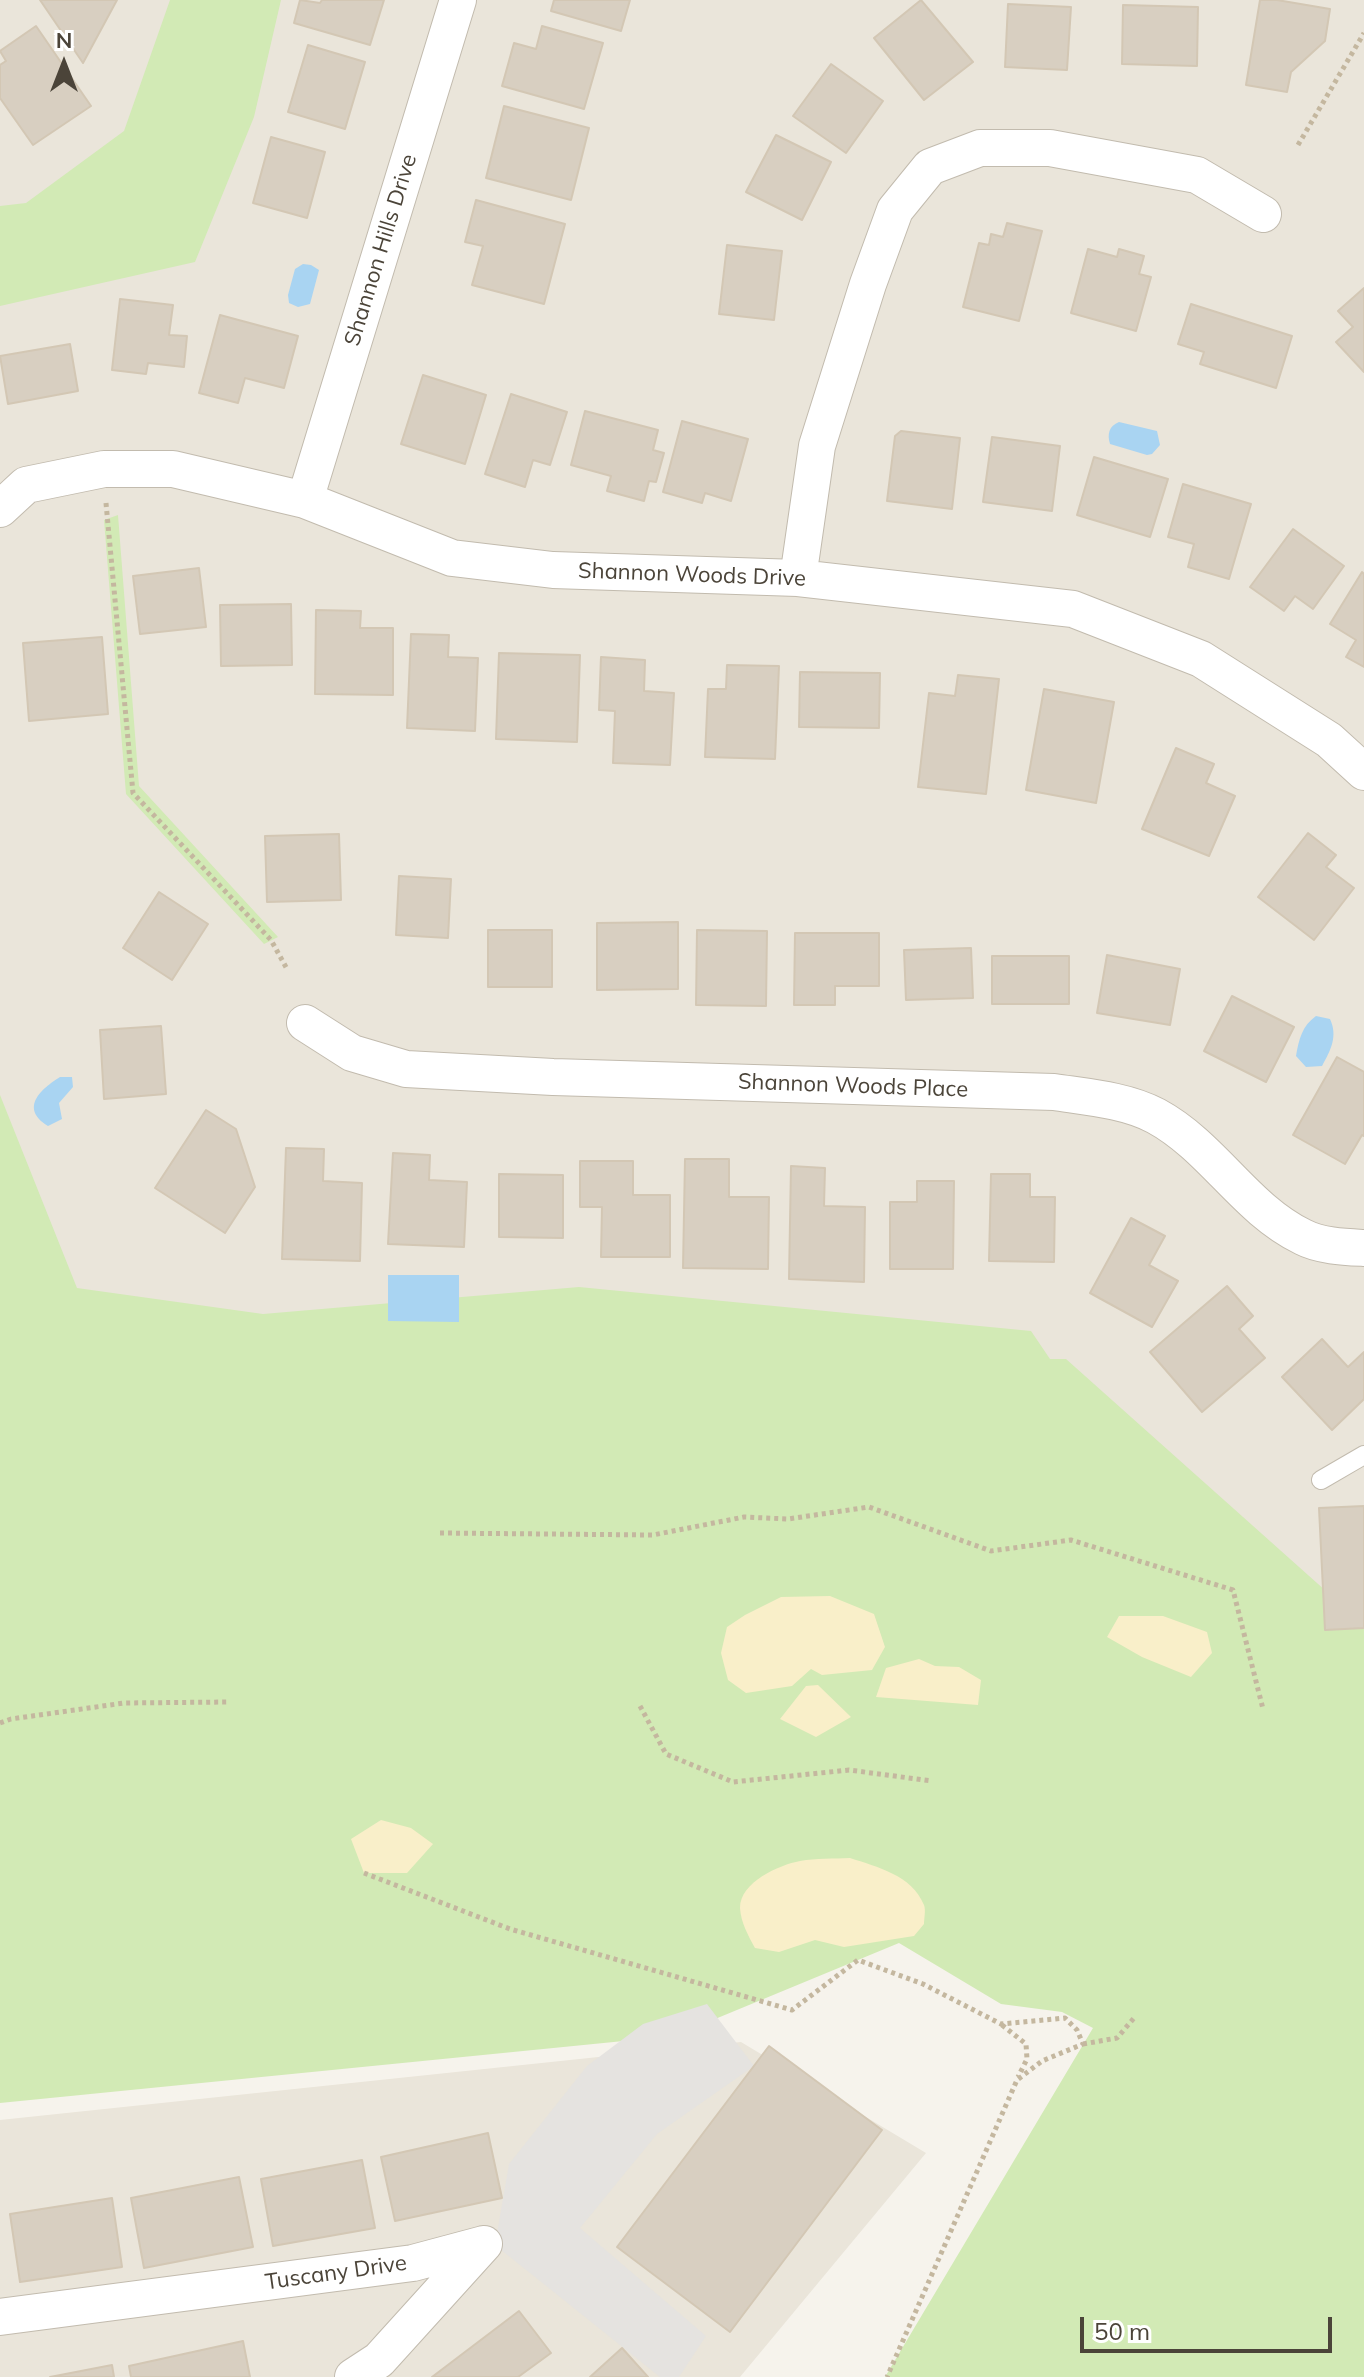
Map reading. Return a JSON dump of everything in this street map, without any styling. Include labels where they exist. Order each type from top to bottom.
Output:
[{"type":"street","name":"Shannon Hills Drive","points":[[305,500],[458,0]]},
{"type":"street","points":[[798,578],[817,446],[868,284],[895,210],[930,167],[980,148],[1050,148],[1197,175],[1263,214]]},
{"type":"street","name":"Shannon Woods Drive","points":[[0,509],[26,485],[104,469],[173,469],[305,500],[452,558],[567,571],[798,578],[1073,609],[1201,659],[1329,740],[1364,772]]},
{"type":"street","name":"Shannon Woods Place","points":[[305,1023],[352,1053],[406,1069],[1054,1092],[1104,1100],[1155,1115],[1193,1142],[1267,1216],[1306,1239],[1364,1248]]},
{"type":"street","name":"Tuscany Drive","points":[[0,2317],[413,2263],[484,2244],[379,2360],[353,2377]]},
{"type":"lane","points":[[1321,1480],[1364,1455]]},
{"type":"path","points":[[1298,145],[1364,33]]},
{"type":"path","points":[[106,502],[133,793],[271,940],[287,969]]},
{"type":"path","points":[[440,1533],[653,1535],[744,1517],[788,1519],[869,1507],[991,1551],[1071,1540],[1233,1590],[1263,1709]]},
{"type":"path","points":[[0,1723],[124,1703],[228,1702]]},
{"type":"path","points":[[640,1706],[666,1754],[733,1782],[849,1770],[932,1781]]},
{"type":"path","points":[[364,1873],[510,1929],[792,2010],[858,1960],[923,1984],[1001,2024],[1026,2044],[1027,2059],[887,2377]]},
{"type":"path","points":[[1001,2024],[1065,2018],[1077,2030],[1083,2044]]},
{"type":"path","points":[[1017,2080],[1042,2061],[1083,2044],[1117,2038],[1134,2018]]},
{"type":"shaded area","points":[[0,0],[1364,0],[1364,1625],[344,1390],[0,1322]]},
{"type":"shaded area","points":[[707,2004],[754,2066],[657,2134],[580,2228],[706,2336],[679,2377],[660,2377],[495,2245],[509,2164],[587,2066],[643,2024]]},
{"type":"shaded area","points":[[741,2042],[926,2153],[740,2377],[0,2377],[0,2120]]},
{"type":"green space","points":[[170,0],[281,0],[254,117],[195,262],[0,306],[0,206],[26,203],[124,131]]},
{"type":"green space","points":[[118,515],[139,786],[278,937],[264,944],[126,794],[104,520]]},
{"type":"green space","points":[[0,1095],[77,1288],[263,1314],[579,1287],[1031,1331],[1050,1359],[1066,1359],[1364,1625],[1364,2377],[885,2377],[1093,2028],[1062,2012],[1001,2004],[899,1943],[674,2036],[0,2103]]},
{"type":"sand","points":[[830,1596],[874,1614],[885,1647],[872,1670],[822,1675],[811,1669],[792,1686],[746,1693],[728,1680],[721,1653],[727,1627],[781,1597]]},
{"type":"sand","points":[[1119,1616],[1163,1616],[1207,1632],[1212,1653],[1191,1677],[1142,1657],[1107,1637]]},
{"type":"sand","points":[[919,1659],[935,1666],[959,1667],[981,1680],[978,1705],[876,1697],[886,1668]]},
{"type":"sand","points":[[818,1685],[851,1717],[816,1737],[780,1719],[806,1686]]},
{"type":"sand","points":[[381,1820],[411,1828],[433,1844],[407,1873],[364,1873],[351,1839]]},
{"type":"sand","points":[[850,1858],[893,1874],[911,1886],[925,1907],[924,1924],[914,1936],[844,1947],[815,1940],[779,1952],[755,1948],[743,1924],[740,1908],[746,1890],[753,1883],[791,1863]]},
{"type":"water","points":[[303,264],[319,270],[310,304],[298,307],[289,303],[288,295],[295,269]]},
{"type":"water","points":[[1119,422],[1157,431],[1160,445],[1147,455],[1110,444],[1110,431]]},
{"type":"water","points":[[1316,1016],[1330,1019],[1332,1043],[1322,1066],[1306,1067],[1296,1056],[1297,1050],[1304,1029]]},
{"type":"water","points":[[60,1077],[72,1077],[73,1087],[59,1103],[62,1119],[48,1126],[39,1119],[34,1106],[40,1093]]},
{"type":"water","points":[[388,1275],[459,1275],[459,1322],[388,1321]]},
{"type":"building","points":[[40,0],[117,0],[83,63]]},
{"type":"building","points":[[300,0],[320,3],[322,0],[384,0],[370,45],[294,23]]},
{"type":"building","points":[[554,0],[630,0],[621,31],[551,11]]},
{"type":"building","points":[[921,0],[973,62],[924,100],[874,38]]},
{"type":"building","points":[[1260,0],[1330,9],[1325,41],[1291,72],[1287,92],[1246,85]]},
{"type":"building","points":[[1008,4],[1071,7],[1067,70],[1005,67]]},
{"type":"building","points":[[1123,5],[1198,7],[1197,66],[1122,64]]},
{"type":"building","points":[[36,26],[91,106],[33,145],[0,98],[0,65],[6,61],[0,51]]},
{"type":"building","points":[[542,26],[603,43],[584,109],[502,86],[514,43],[536,49]]},
{"type":"building","points":[[308,45],[365,62],[345,129],[288,112]]},
{"type":"building","points":[[831,64],[883,101],[846,153],[793,116]]},
{"type":"building","points":[[504,106],[589,128],[571,200],[486,178]]},
{"type":"building","points":[[776,135],[831,162],[802,220],[746,192]]},
{"type":"building","points":[[271,137],[325,152],[307,218],[253,203]]},
{"type":"building","points":[[476,200],[565,224],[544,304],[472,285],[483,246],[465,242]]},
{"type":"building","points":[[1007,223],[1042,231],[1019,321],[963,307],[979,243],[989,245],[991,234],[1003,237]]},
{"type":"building","points":[[727,245],[782,251],[774,320],[719,314]]},
{"type":"building","points":[[1088,249],[1117,257],[1119,249],[1144,256],[1139,274],[1151,277],[1136,331],[1071,313]]},
{"type":"building","points":[[1364,288],[1364,372],[1336,342],[1353,327],[1338,311]]},
{"type":"building","points":[[120,299],[173,305],[169,335],[187,336],[184,367],[148,363],[146,374],[112,370]]},
{"type":"building","points":[[1191,304],[1292,336],[1276,388],[1200,364],[1204,352],[1178,344]]},
{"type":"building","points":[[220,315],[298,336],[284,388],[245,378],[238,403],[199,393]]},
{"type":"building","points":[[70,344],[78,391],[8,404],[0,356]]},
{"type":"building","points":[[423,375],[486,395],[465,464],[401,444]]},
{"type":"building","points":[[511,394],[567,412],[550,465],[533,460],[525,487],[485,474]]},
{"type":"building","points":[[585,411],[658,430],[653,450],[664,453],[656,482],[649,481],[644,501],[607,491],[611,476],[571,465]]},
{"type":"building","points":[[682,421],[748,439],[731,501],[705,493],[702,503],[663,492]]},
{"type":"building","points":[[901,431],[960,438],[952,509],[887,501],[895,436]]},
{"type":"building","points":[[992,437],[1060,446],[1052,511],[983,502]]},
{"type":"building","points":[[1094,457],[1168,479],[1150,537],[1077,515]]},
{"type":"building","points":[[1183,484],[1251,504],[1229,579],[1188,567],[1194,544],[1168,537]]},
{"type":"building","points":[[1293,529],[1344,566],[1313,609],[1295,596],[1284,611],[1250,587]]},
{"type":"building","points":[[199,568],[206,627],[140,634],[133,576]]},
{"type":"building","points":[[1362,572],[1364,667],[1346,657],[1356,640],[1330,624]]},
{"type":"building","points":[[291,604],[292,665],[221,666],[220,605]]},
{"type":"building","points":[[316,610],[361,611],[360,628],[393,628],[393,695],[315,694]]},
{"type":"building","points":[[411,634],[449,635],[448,657],[478,658],[475,731],[407,728]]},
{"type":"building","points":[[102,637],[108,714],[29,721],[23,643]]},
{"type":"building","points":[[499,653],[580,655],[577,742],[496,739]]},
{"type":"building","points":[[601,657],[645,660],[644,691],[674,693],[670,765],[613,763],[615,711],[599,710]]},
{"type":"building","points":[[727,665],[779,666],[775,759],[705,757],[708,689],[726,689]]},
{"type":"building","points":[[800,672],[880,673],[879,728],[799,727]]},
{"type":"building","points":[[958,675],[999,679],[986,794],[918,787],[929,693],[955,696]]},
{"type":"building","points":[[1044,689],[1114,702],[1096,803],[1026,790]]},
{"type":"building","points":[[1176,748],[1214,764],[1206,783],[1235,796],[1209,856],[1142,829]]},
{"type":"building","points":[[1308,833],[1336,855],[1326,867],[1354,888],[1314,940],[1258,897]]},
{"type":"building","points":[[339,834],[341,900],[267,902],[265,836]]},
{"type":"building","points":[[399,876],[451,879],[448,938],[396,935]]},
{"type":"building","points":[[159,892],[208,924],[172,980],[123,948]]},
{"type":"building","points":[[678,922],[678,989],[597,990],[597,923]]},
{"type":"building","points":[[488,930],[552,930],[552,987],[488,987]]},
{"type":"building","points":[[697,930],[767,931],[766,1006],[696,1005]]},
{"type":"building","points":[[795,933],[879,933],[879,986],[835,986],[835,1005],[794,1005]]},
{"type":"building","points":[[971,948],[973,998],[906,1000],[904,950]]},
{"type":"building","points":[[1107,955],[1180,969],[1170,1025],[1097,1013]]},
{"type":"building","points":[[992,956],[1069,956],[1069,1004],[992,1004]]},
{"type":"building","points":[[1232,996],[1294,1027],[1266,1082],[1204,1051]]},
{"type":"building","points":[[161,1026],[166,1094],[104,1099],[100,1030]]},
{"type":"building","points":[[1337,1057],[1364,1072],[1364,1136],[1345,1164],[1293,1135]]},
{"type":"building","points":[[206,1110],[236,1129],[255,1187],[225,1233],[155,1188]]},
{"type":"building","points":[[286,1148],[324,1149],[323,1181],[362,1183],[360,1261],[282,1259]]},
{"type":"building","points":[[393,1153],[430,1155],[429,1180],[467,1182],[464,1247],[388,1244]]},
{"type":"building","points":[[685,1159],[729,1159],[729,1197],[769,1197],[768,1269],[683,1268]]},
{"type":"building","points":[[580,1161],[633,1161],[633,1195],[670,1195],[670,1257],[601,1257],[602,1207],[580,1207]]},
{"type":"building","points":[[791,1166],[825,1168],[824,1206],[865,1207],[864,1282],[789,1279]]},
{"type":"building","points":[[499,1174],[563,1175],[563,1238],[499,1237]]},
{"type":"building","points":[[991,1174],[1030,1174],[1030,1197],[1055,1197],[1054,1262],[989,1261]]},
{"type":"building","points":[[917,1181],[954,1181],[953,1269],[890,1269],[890,1202],[917,1202]]},
{"type":"building","points":[[1131,1218],[1165,1236],[1149,1265],[1178,1281],[1152,1327],[1090,1293]]},
{"type":"building","points":[[1227,1286],[1253,1316],[1239,1329],[1265,1358],[1202,1412],[1150,1352]]},
{"type":"building","points":[[1322,1339],[1348,1367],[1364,1352],[1364,1399],[1332,1430],[1282,1377]]},
{"type":"building","points":[[1364,1506],[1364,1628],[1325,1630],[1319,1508]]},
{"type":"building","points":[[769,2046],[882,2130],[730,2332],[617,2247]]},
{"type":"building","points":[[488,2133],[502,2198],[395,2221],[381,2157]]},
{"type":"building","points":[[362,2160],[375,2228],[273,2246],[261,2179]]},
{"type":"building","points":[[239,2177],[253,2247],[144,2268],[131,2198]]},
{"type":"building","points":[[112,2198],[122,2267],[20,2282],[10,2214]]},
{"type":"building","points":[[519,2311],[551,2353],[518,2377],[432,2377]]},
{"type":"building","points":[[243,2341],[250,2377],[131,2377],[129,2366]]},
{"type":"building","points":[[622,2348],[648,2377],[590,2377]]},
{"type":"building","points":[[112,2365],[114,2377],[50,2377]]}]
